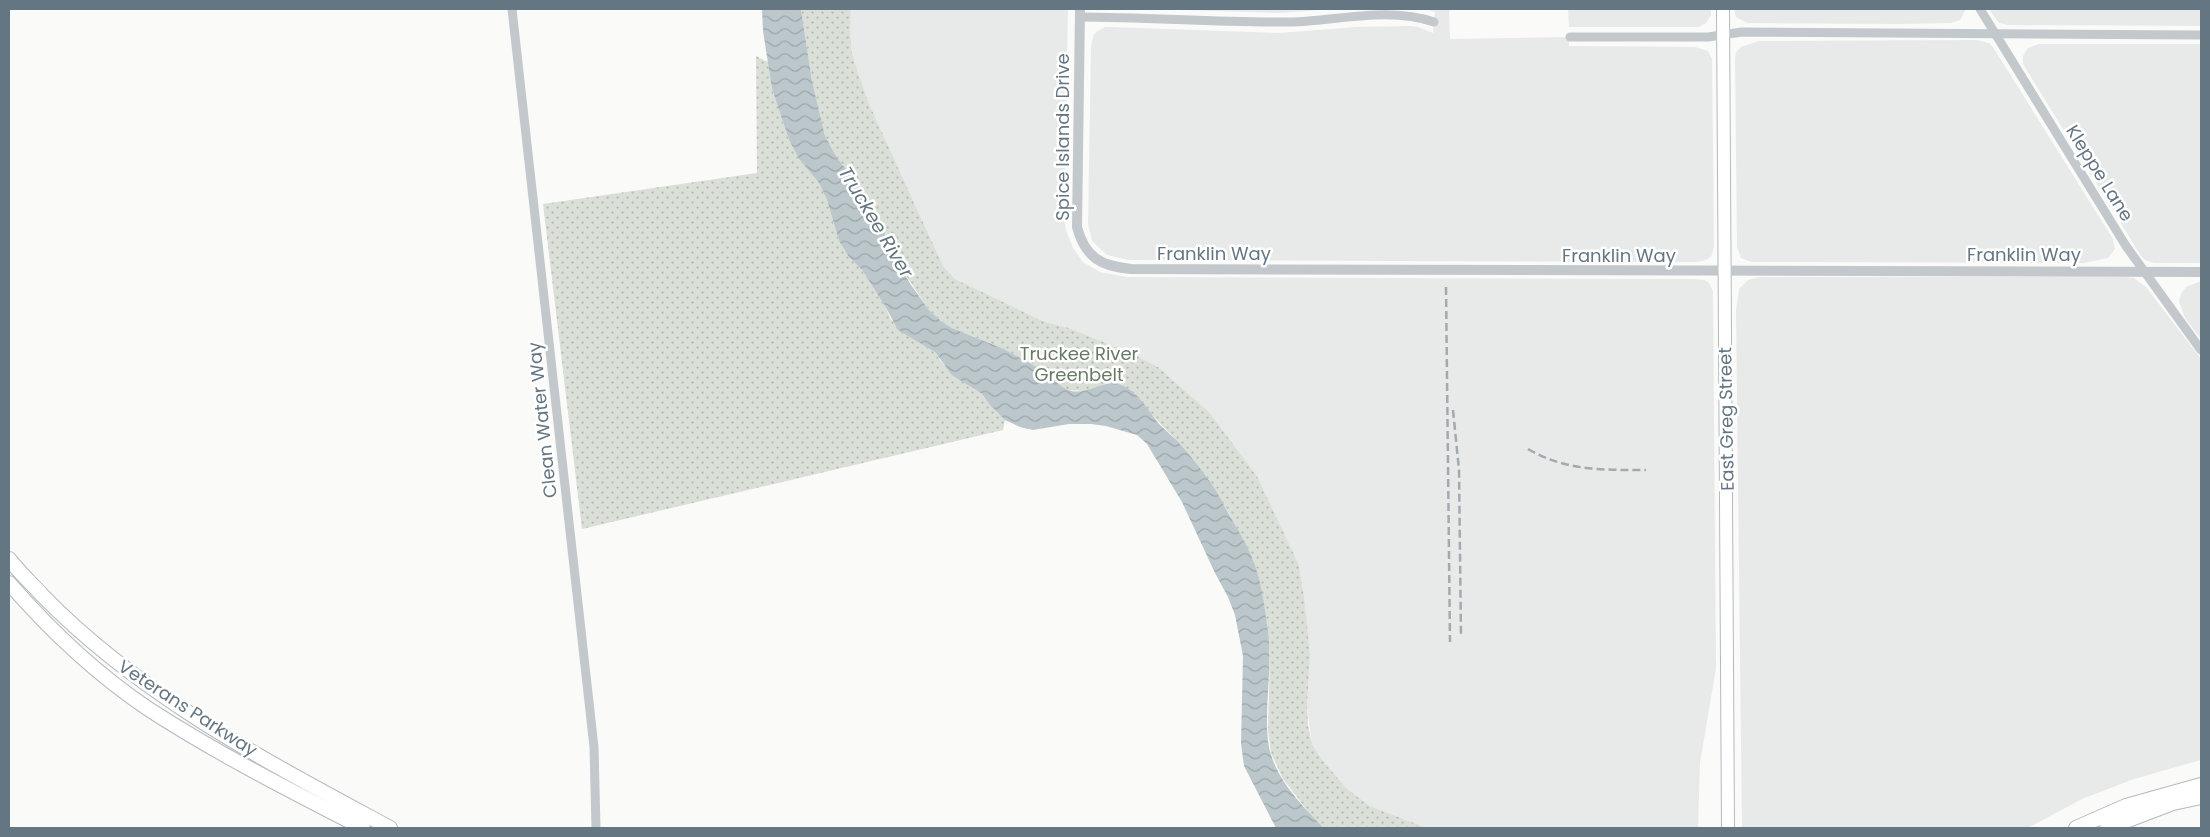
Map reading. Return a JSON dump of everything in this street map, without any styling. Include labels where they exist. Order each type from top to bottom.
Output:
[{"type":"main road","name":"East Greg Street","points":[[1723,9],[1728,828]]},
{"type":"main road","name":"Veterans Parkway","points":[[9,559],[56,609],[100,650],[162,696],[216,730],[390,828]]},
{"type":"main road","name":"Veterans Parkway","points":[[9,583],[61,638],[87,661],[149,709],[209,745],[363,828]]},
{"type":"main road","points":[[2076,828],[2126,806],[2201,785]]},
{"type":"main road","points":[[2107,828],[2166,806],[2201,797]]},
{"type":"street","name":"Clean Water Way","points":[[512,9],[594,747],[596,828]]},
{"type":"street","name":"Kleppe Lane","points":[[1980,9],[2143,272],[2201,350]]},
{"type":"street","points":[[1080,13],[1288,22],[1392,16],[1418,17],[1434,22]]},
{"type":"street","name":"Spice Islands Drive","points":[[1080,13],[1076,227],[1084,247],[1097,260]]},
{"type":"street","points":[[1570,38],[1708,37],[1742,32],[2201,35]]},
{"type":"street","name":"Franklin Way","points":[[1097,260],[1108,266],[1131,269],[1697,271],[1725,269],[2201,272]]},
{"type":"shaded area","points":[[851,9],[1068,9],[1064,218],[1066,230],[1073,248],[1083,262],[1100,272],[1127,277],[1695,279],[1705,280],[1709,283],[1713,291],[1716,668],[1700,763],[1698,828],[1427,828],[1370,806],[1347,789],[1323,761],[1312,744],[1307,706],[1310,655],[1299,565],[1257,476],[1209,412],[1158,367],[1133,354],[1069,328],[1045,322],[955,279],[943,266],[870,106],[858,73],[852,53]]},
{"type":"shaded area","points":[[1151,9],[1334,9],[1279,13]]},
{"type":"shaded area","points":[[1423,9],[1449,9],[1450,39],[1569,37],[1569,46],[1695,47],[1708,51],[1712,59],[1714,246],[1712,255],[1708,259],[1698,262],[1128,260],[1107,255],[1092,241],[1088,224],[1091,47],[1093,36],[1096,32],[1105,27],[1279,33],[1356,27],[1411,26],[1433,33],[1435,12]]},
{"type":"shaded area","points":[[1568,9],[1711,9],[1711,15],[1706,23],[1699,27],[1569,27]]},
{"type":"shaded area","points":[[1734,9],[1966,9],[1960,20],[1951,23],[1898,24],[1747,23],[1736,17]]},
{"type":"shaded area","points":[[1989,9],[2201,9],[2201,26],[2008,25],[1999,23]]},
{"type":"shaded area","points":[[1976,40],[1989,43],[1993,47],[2113,239],[2115,249],[2108,258],[2084,263],[1751,262],[1741,258],[1737,247],[1735,59],[1736,52],[1741,47],[1759,41]]},
{"type":"shaded area","points":[[2039,44],[2201,44],[2201,263],[2154,263],[2145,260],[2141,256],[2023,64],[2023,56],[2028,48]]},
{"type":"shaded area","points":[[1759,277],[2125,277],[2134,278],[2146,287],[2201,359],[2201,760],[2134,779],[2082,799],[2028,828],[1742,828],[1736,310],[1739,289],[1748,280]]},
{"type":"shaded area","points":[[2201,281],[2201,339],[2185,318],[2179,302],[2181,294],[2186,287]]},
{"type":"green space","name":"Truckee River Greenbelt","points":[[801,9],[851,9],[852,53],[870,106],[943,266],[955,279],[1045,322],[1069,328],[1133,354],[1158,367],[1209,412],[1257,476],[1299,565],[1310,655],[1307,706],[1312,744],[1323,761],[1347,789],[1370,806],[1427,828],[1324,828],[1310,814],[1283,779],[1271,753],[1268,730],[1270,652],[1262,593],[1253,559],[1226,508],[1183,447],[1127,389],[1066,390],[1056,383],[1048,371],[1004,349],[952,328],[929,310],[897,262],[878,217],[852,176],[836,156],[825,136],[812,81]]},
{"type":"green space","points":[[756,56],[768,62],[772,89],[789,140],[799,159],[819,183],[827,200],[839,241],[849,257],[862,270],[885,306],[891,320],[935,352],[942,363],[969,386],[982,394],[1005,420],[1003,430],[582,529],[543,204],[757,173]]},
{"type":"water","name":"Truckee River","points":[[762,9],[801,9],[812,81],[825,136],[836,156],[866,195],[878,217],[897,262],[929,310],[952,328],[1004,349],[1052,373],[1057,383],[1068,390],[1084,391],[1114,383],[1127,388],[1143,402],[1160,425],[1182,446],[1211,483],[1247,547],[1261,586],[1270,658],[1267,727],[1271,754],[1275,766],[1289,789],[1324,828],[1276,828],[1244,766],[1241,743],[1243,656],[1235,615],[1182,502],[1147,444],[1137,435],[1106,426],[1069,424],[1033,430],[1020,427],[1005,420],[982,394],[952,375],[935,352],[898,330],[862,270],[849,257],[839,241],[827,200],[819,183],[799,159],[789,140],[772,89],[763,31]]},
{"type":"railway","points":[[1446,287],[1450,642]]},
{"type":"railway","points":[[1453,410],[1459,470],[1461,637]]},
{"type":"railway","points":[[1528,449],[1556,462],[1585,468],[1646,470]]}]
